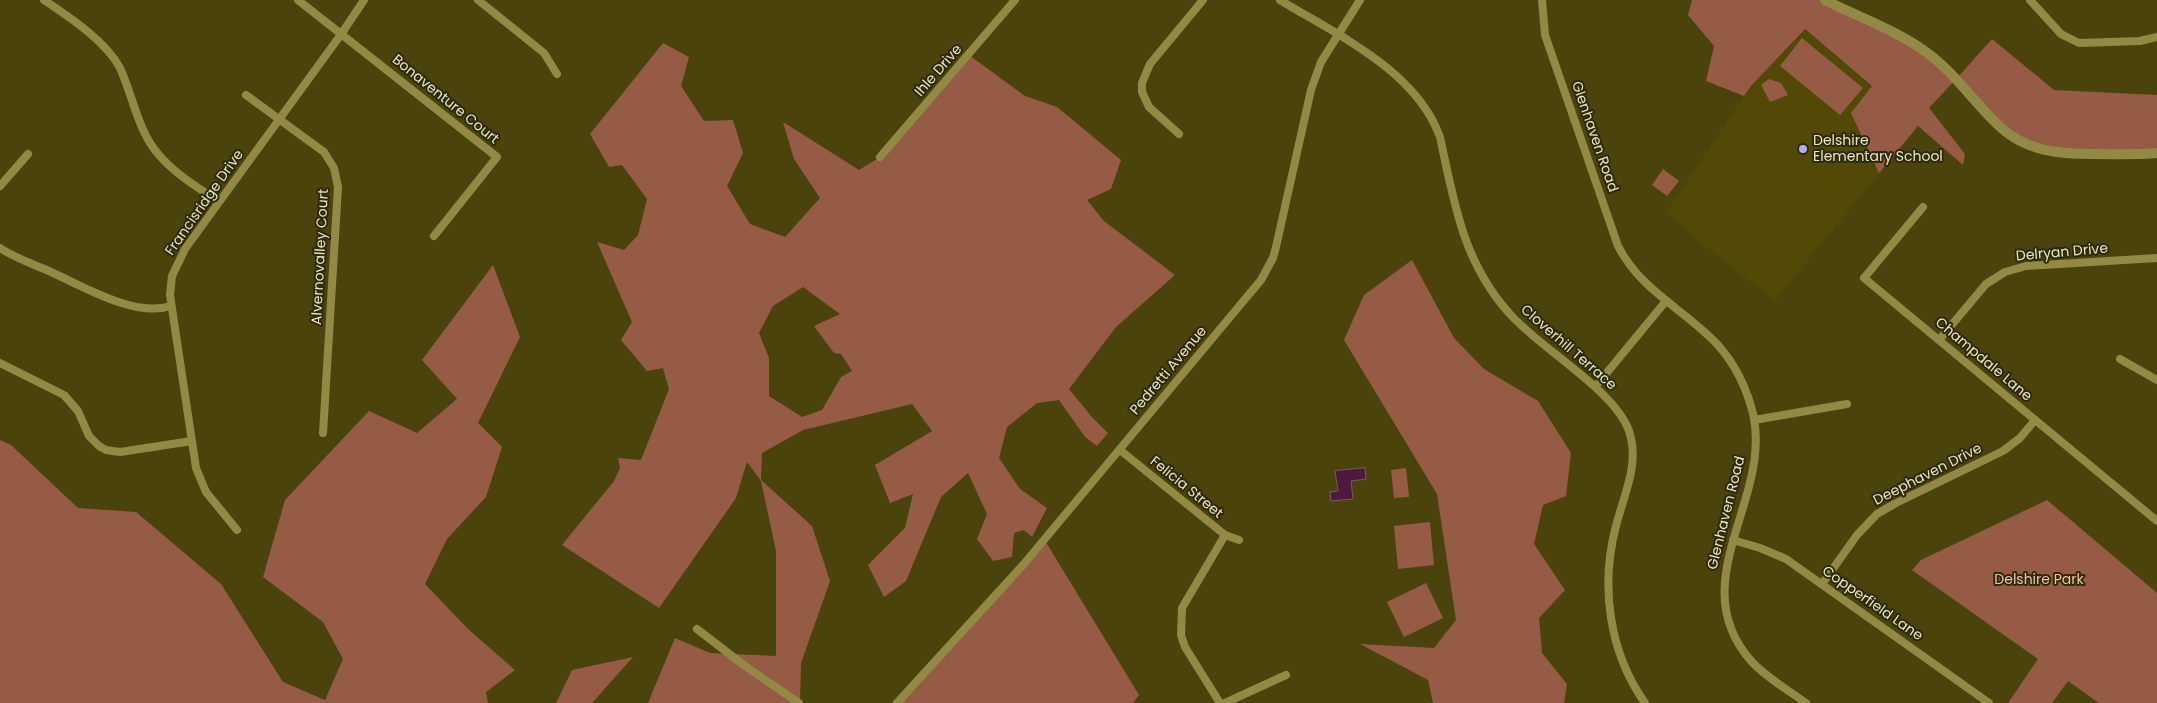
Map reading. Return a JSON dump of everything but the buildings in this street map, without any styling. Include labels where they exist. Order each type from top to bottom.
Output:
[{"type":"street","points":[[44,0],[107,50],[120,70],[147,137],[155,151],[169,166],[219,202]]},
{"type":"street","name":"Bonaventure Court","points":[[298,0],[497,157],[434,236]]},
{"type":"street","name":"Francisridge Drive","points":[[237,530],[206,492],[196,468],[171,306],[171,284],[176,265],[185,249],[280,120],[364,0]]},
{"type":"street","points":[[478,0],[544,53],[558,74]]},
{"type":"street","name":"Ihle Drive","points":[[880,157],[1015,0]]},
{"type":"street","points":[[1179,134],[1148,107],[1142,92],[1142,84],[1150,64],[1203,0]]},
{"type":"street","name":"Cloverhill Terrace","points":[[1280,0],[1378,61],[1420,98],[1440,136],[1460,228],[1468,249],[1485,282],[1509,314],[1522,327],[1595,387],[1624,419],[1634,449],[1632,472],[1611,548],[1608,588],[1617,645],[1632,682],[1645,703]]},
{"type":"street","name":"Pedretti Avenue","points":[[897,703],[1023,565],[1267,271],[1276,247],[1305,110],[1311,90],[1321,62],[1360,0]]},
{"type":"street","name":"Glenhaven Road","points":[[1542,0],[1545,35],[1618,246],[1634,272],[1703,332],[1725,354],[1744,385],[1754,420],[1755,459],[1752,477],[1725,568],[1724,597],[1726,612],[1736,639],[1752,662],[1806,703]]},
{"type":"street","points":[[1825,0],[1902,37],[1926,52],[1957,78],[1998,124],[2009,134],[2028,145],[2060,154],[2157,153]]},
{"type":"street","points":[[2030,0],[2061,34],[2080,43],[2140,42],[2157,37]]},
{"type":"street","name":"Alvernovalley Court","points":[[246,95],[324,152],[337,177],[338,187],[323,433]]},
{"type":"street","points":[[0,186],[28,154]]},
{"type":"street","name":"Champdale Lane","points":[[1923,207],[1864,278],[2154,518]]},
{"type":"street","points":[[0,248],[113,300],[153,308],[171,306]]},
{"type":"street","name":"Delryan Drive","points":[[1939,340],[1986,284],[2005,272],[2026,266],[2157,258]]},
{"type":"street","points":[[1595,387],[1666,301]]},
{"type":"street","points":[[2120,359],[2157,380]]},
{"type":"street","points":[[0,363],[64,395],[78,411],[89,436],[106,450],[120,452],[192,441]]},
{"type":"street","points":[[1754,420],[1847,404]]},
{"type":"street","name":"Deephaven Drive","points":[[1822,584],[1857,535],[1877,514],[2003,451],[2020,438],[2035,420]]},
{"type":"street","name":"Felicia Street","points":[[1120,450],[1225,536],[1239,540]]},
{"type":"street","points":[[2154,518],[2157,509]]},
{"type":"street","points":[[1220,703],[1185,647],[1181,635],[1181,626],[1182,608],[1225,536]]},
{"type":"street","name":"Copperfield Lane","points":[[1733,540],[1780,556],[1989,703]]},
{"type":"street","points":[[697,629],[745,666],[799,703]]},
{"type":"street","points":[[1225,703],[1286,675]]},
{"type":"shaded area","name":"Delshire Elementary School","points":[[1804,29],[1918,126],[1775,300],[1707,248],[1666,212],[1751,86]]},
{"type":"shaded area","points":[[1365,468],[1366,479],[1351,481],[1353,499],[1331,501],[1330,492],[1338,491],[1335,471]]},
{"type":"green space","points":[[1692,0],[1825,0],[1902,37],[1957,78],[1929,108],[1965,154],[1963,165],[1918,126],[1879,173],[1851,113],[1872,86],[1805,29],[1751,86],[1744,96],[1706,81],[1714,46],[1688,15]]},
{"type":"green space","points":[[1802,38],[1863,88],[1840,115],[1780,66]]},
{"type":"green space","points":[[1992,39],[2054,90],[2157,95],[2157,153],[2060,154],[2021,142],[1957,78]]},
{"type":"green space","points":[[663,43],[689,57],[681,86],[704,121],[733,120],[743,153],[727,186],[750,224],[785,237],[820,198],[794,159],[783,122],[859,170],[880,157],[969,55],[1025,96],[1057,107],[1121,160],[1111,189],[1087,200],[1104,221],[1175,275],[1116,327],[1069,389],[1108,433],[1097,446],[1085,437],[1059,400],[1037,403],[1007,427],[999,458],[1020,489],[1047,508],[1032,537],[1024,530],[1014,533],[1012,557],[993,561],[977,539],[987,514],[968,473],[941,497],[906,581],[884,597],[868,565],[905,528],[913,494],[890,503],[875,465],[932,431],[912,404],[803,430],[762,453],[761,480],[812,526],[830,581],[801,663],[800,703],[648,703],[675,638],[710,653],[776,656],[776,551],[761,481],[747,462],[736,498],[659,608],[562,545],[614,481],[620,468],[618,458],[641,460],[669,389],[663,368],[647,371],[621,340],[632,322],[597,242],[624,250],[638,235],[647,199],[622,165],[609,167],[590,134]],"holes":[[[803,287],[840,314],[814,326],[834,353],[841,354],[852,371],[841,377],[822,410],[802,417],[769,396],[769,358],[759,333],[773,306]]]},
{"type":"green space","points":[[1769,79],[1781,83],[1788,95],[1770,102],[1761,85]]},
{"type":"green space","points":[[1663,169],[1679,181],[1667,196],[1652,185]]},
{"type":"green space","points":[[1412,260],[1454,338],[1484,369],[1538,401],[1571,453],[1566,496],[1543,505],[1534,544],[1565,590],[1539,618],[1542,653],[1567,684],[1564,703],[1433,703],[1428,680],[1360,644],[1434,648],[1456,620],[1437,494],[1344,340],[1364,295]]},
{"type":"green space","points":[[493,265],[520,337],[478,423],[502,447],[486,497],[447,539],[425,584],[468,629],[515,670],[486,692],[488,703],[0,703],[0,440],[11,445],[78,508],[136,512],[221,584],[283,682],[325,700],[343,659],[323,622],[263,577],[285,500],[369,411],[417,433],[457,399],[422,360]]},
{"type":"green space","points":[[1406,468],[1409,497],[1394,498],[1391,470]]},
{"type":"green space","name":"Delshire Park","points":[[2047,500],[2157,593],[2157,703],[2099,703],[2068,681],[2052,703],[2008,703],[2038,659],[1912,570],[1921,560]]},
{"type":"green space","points":[[1430,522],[1434,565],[1398,569],[1394,526]]},
{"type":"green space","points":[[1044,539],[1139,695],[1133,703],[897,703]]},
{"type":"green space","points":[[1426,583],[1443,618],[1404,637],[1387,602]]},
{"type":"green space","points":[[633,657],[592,703],[556,703],[572,670]]},
{"type":"place","name":"Delshire Elementary School","points":[[1803,149]]}]
